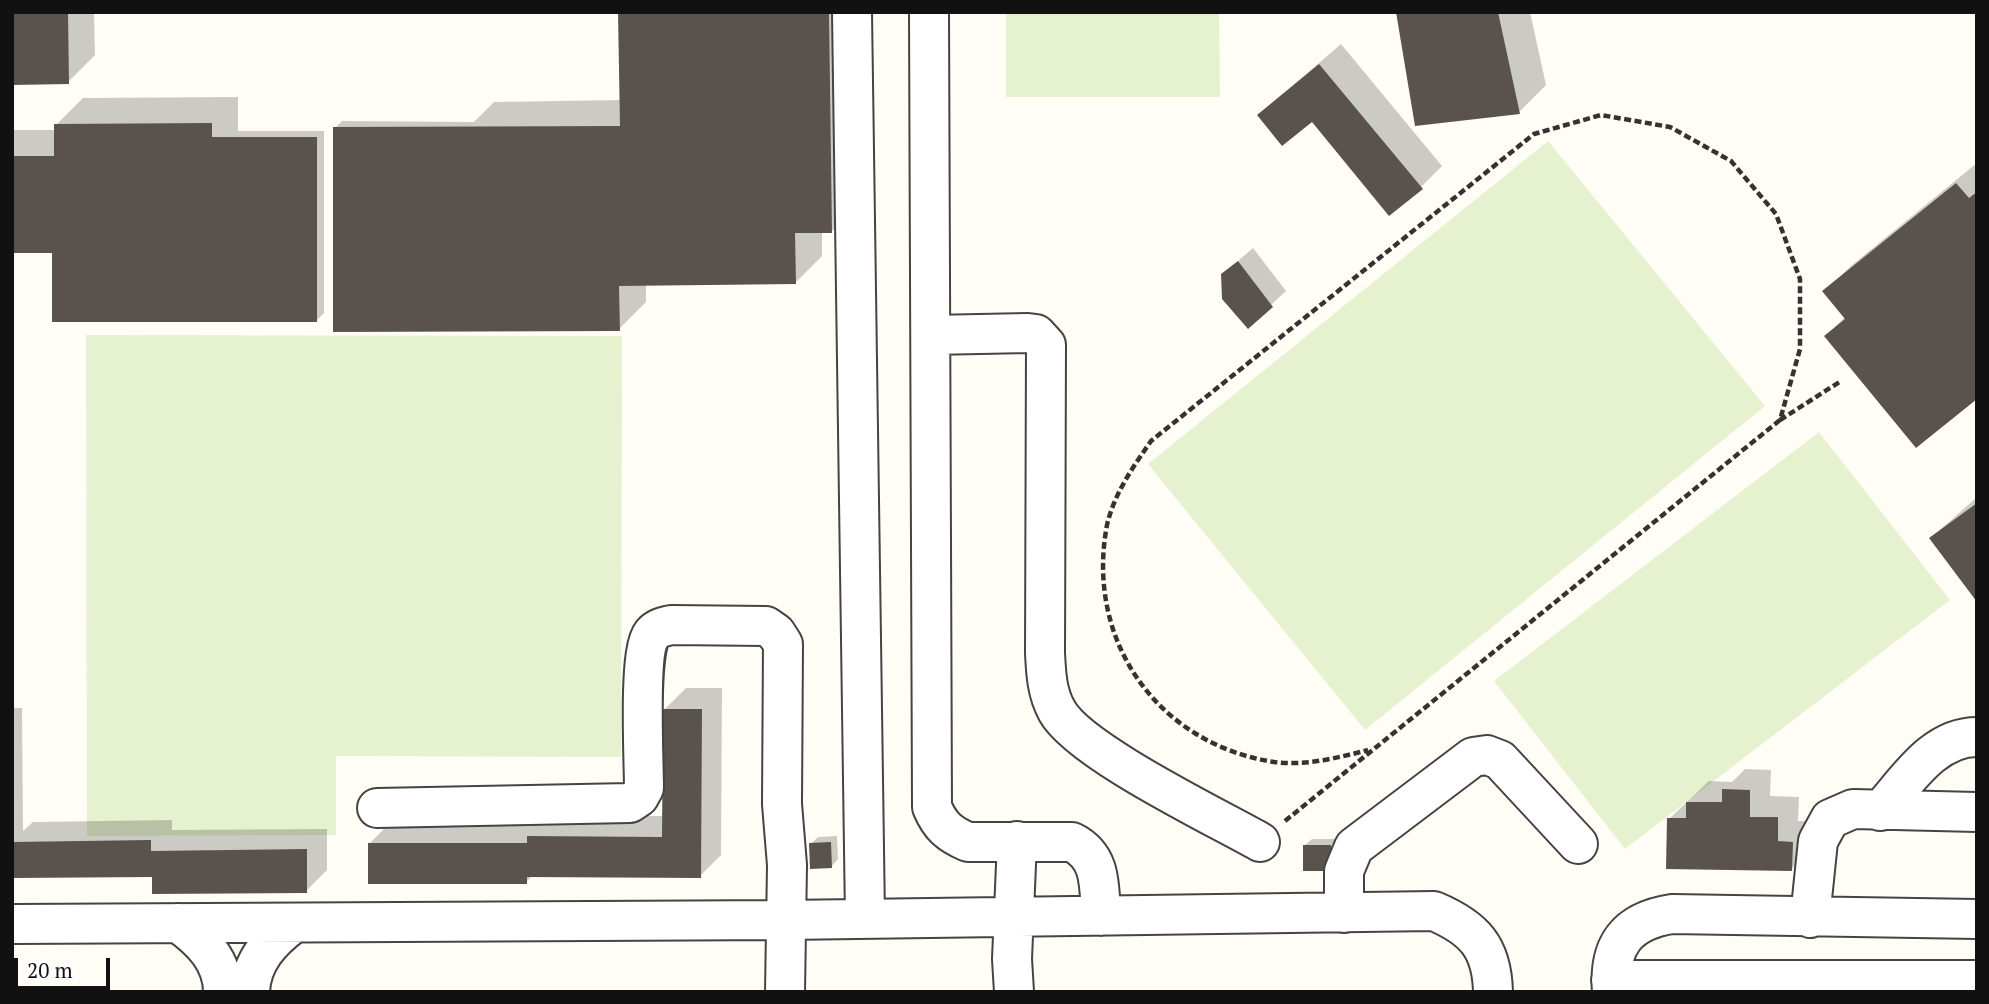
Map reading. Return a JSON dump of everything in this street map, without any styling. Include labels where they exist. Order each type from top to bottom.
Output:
[{"type":"lane","points":[[852,12],[865,918]]},
{"type":"lane","points":[[929,12],[932,807],[939,823],[951,835],[968,842],[1072,842],[1086,849],[1095,861],[1101,916]]},
{"type":"lane","points":[[931,335],[1028,333],[1036,334],[1046,345],[1045,653],[1046,683],[1057,711],[1076,735],[1101,752],[1260,842]]},
{"type":"lane","points":[[377,808],[630,803],[639,797],[644,788],[645,658],[651,635],[660,628],[671,625],[766,626],[776,633],[783,644],[782,804],[787,865],[785,992]]},
{"type":"lane","points":[[1880,811],[1940,746],[1958,738],[1977,737]]},
{"type":"lane","points":[[1344,913],[1344,871],[1354,848],[1473,757],[1487,755],[1500,760],[1578,844]]},
{"type":"lane","points":[[1810,918],[1822,829],[1840,813],[1853,809],[1977,812]]},
{"type":"lane","points":[[1014,992],[1012,959],[1017,915],[1017,841]]},
{"type":"lane","points":[[12,924],[785,920],[1434,911],[1460,923],[1481,943],[1492,970],[1493,992]]},
{"type":"lane","points":[[1977,919],[1672,914],[1652,917],[1634,926],[1620,941],[1612,960],[1612,986],[1977,980]]},
{"type":"lane","points":[[178,923],[201,939],[216,961],[223,992]]},
{"type":"lane","points":[[250,992],[257,961],[272,939],[294,923]]},
{"type":"path","points":[[1368,750],[1323,762],[1275,762],[1229,751],[1187,730],[1152,699],[1125,660],[1108,617],[1102,570],[1108,523],[1124,480],[1151,441],[1534,134],[1601,115],[1670,127],[1731,161],[1776,214],[1800,279],[1800,349],[1780,420]]},
{"type":"path","points":[[1260,842],[1368,750],[1780,420],[1841,381]]},
{"type":"green space","points":[[1006,12],[1219,12],[1220,97],[1006,97]]},
{"type":"green space","points":[[1548,141],[1765,406],[1365,730],[1148,464]]},
{"type":"green space","points":[[86,335],[622,336],[621,757],[336,756],[336,835],[87,836]]},
{"type":"green space","points":[[1819,432],[1950,600],[1625,849],[1494,681]]},
{"type":"building","points":[[12,12],[68,12],[69,84],[12,85]]},
{"type":"building","points":[[618,12],[829,12],[832,233],[795,233],[796,284],[619,286],[620,331],[333,332],[333,127],[620,126]]},
{"type":"building","points":[[1396,12],[1498,12],[1520,114],[1415,126]]},
{"type":"building","points":[[1319,64],[1423,189],[1389,216],[1312,122],[1282,146],[1257,115]]},
{"type":"building","points":[[212,123],[212,137],[317,137],[317,322],[52,322],[52,253],[12,253],[12,156],[54,156],[54,124]]},
{"type":"building","points":[[1956,183],[1969,198],[1977,192],[1977,399],[1916,448],[1824,336],[1845,319],[1822,291]]},
{"type":"building","points":[[1238,261],[1273,307],[1248,329],[1222,299],[1221,274]]},
{"type":"building","points":[[1977,503],[1977,602],[1929,538]]},
{"type":"building","points":[[663,709],[702,709],[701,878],[527,877],[527,884],[368,884],[368,843],[527,843],[527,836],[662,837]]},
{"type":"building","points":[[1722,789],[1750,790],[1750,817],[1778,817],[1778,841],[1793,842],[1792,871],[1666,869],[1667,818],[1686,818],[1686,802],[1722,802]]},
{"type":"building","points":[[151,840],[151,851],[307,849],[307,893],[152,894],[152,877],[12,878],[12,842]]},
{"type":"building","points":[[831,842],[832,868],[810,869],[809,843]]},
{"type":"building","points":[[1303,845],[1331,845],[1331,871],[1303,871]]}]
